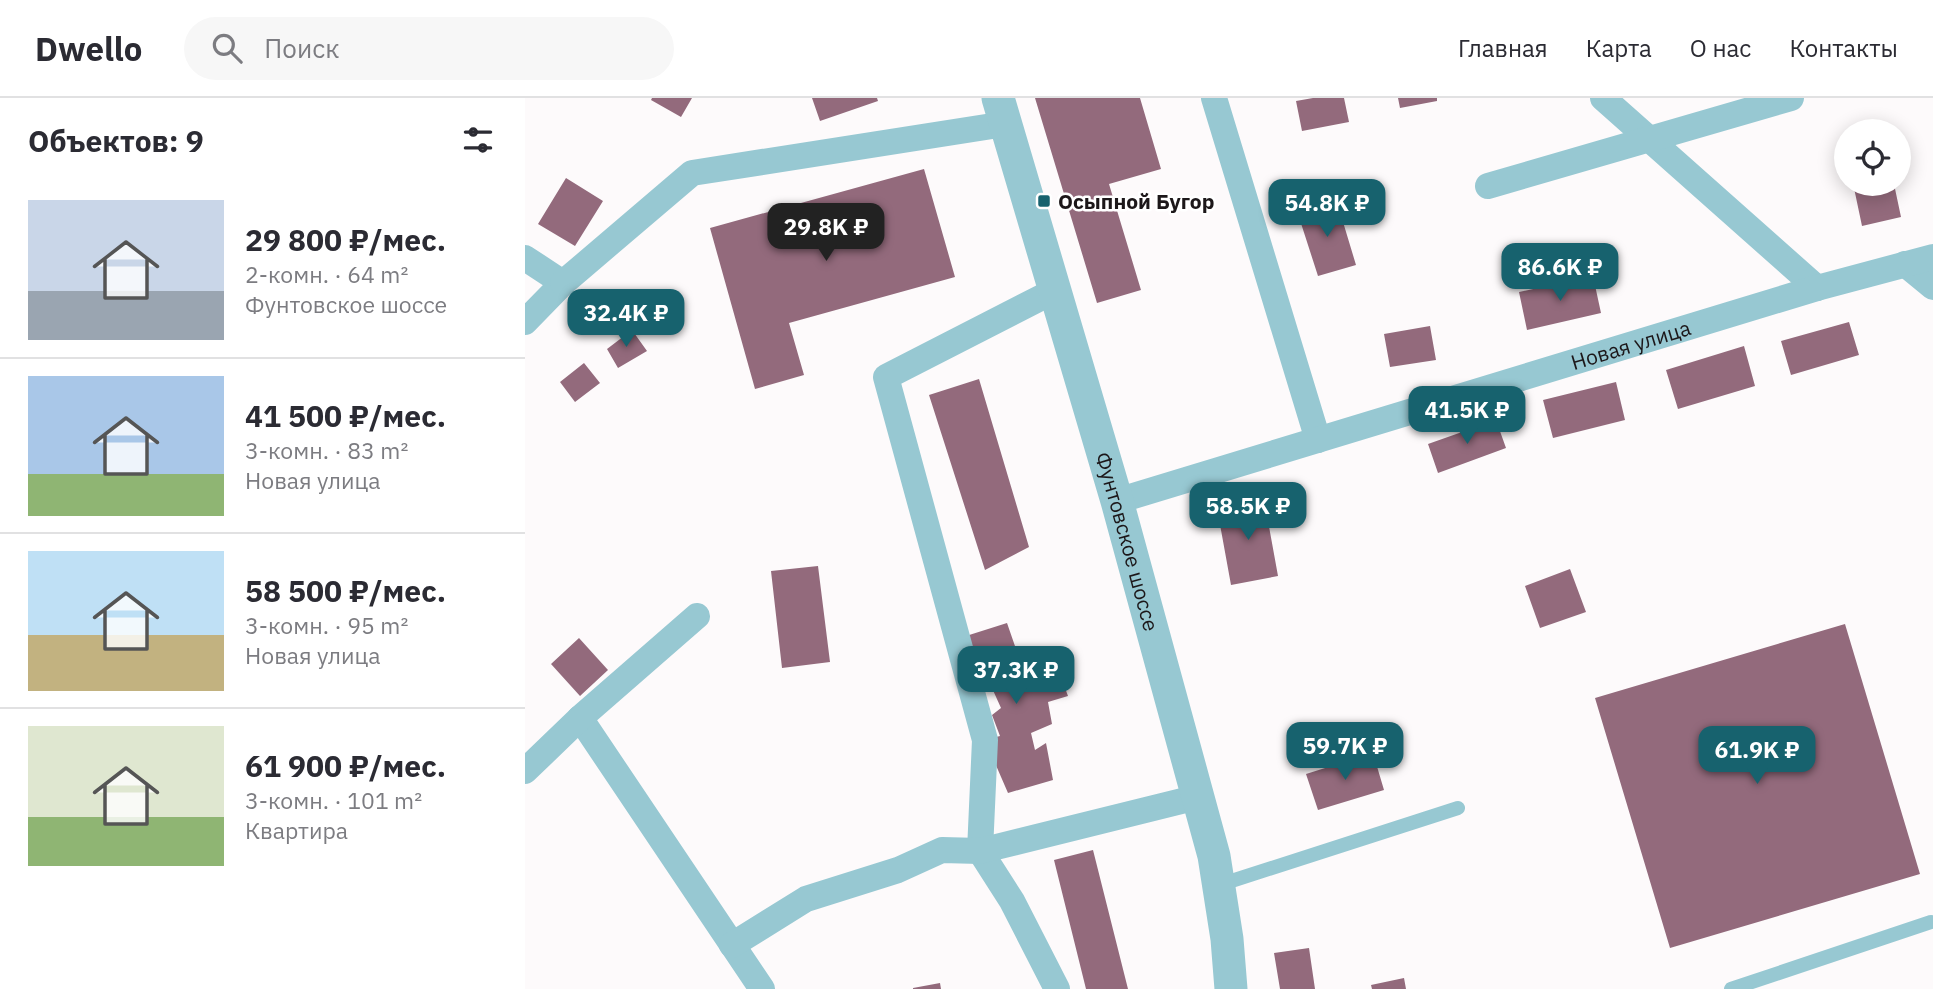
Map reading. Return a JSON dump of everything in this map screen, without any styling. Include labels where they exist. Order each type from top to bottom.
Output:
[{"type":"street","points":[[1214,98],[1318,440]]},
{"type":"street","points":[[1603,98],[1817,288]]},
{"type":"street","points":[[1488,186],[1791,98]]},
{"type":"street","points":[[525,322],[563,283],[692,173],[1001,111]]},
{"type":"street","name":"Фунтовское шоссе","points":[[1001,111],[1117,501],[1214,856],[1227,939],[1231,989]]},
{"type":"street","name":"Новая улица","points":[[1117,501],[1817,288],[1933,257]]},
{"type":"street","points":[[525,258],[563,283]]},
{"type":"street","points":[[1905,264],[1933,287]]},
{"type":"street","points":[[1054,291],[887,377],[985,740],[980,851],[1012,901],[1057,989]]},
{"type":"street","points":[[525,771],[580,718],[697,616]]},
{"type":"street","points":[[580,718],[762,989]]},
{"type":"street","points":[[732,945],[806,899],[898,870],[942,850],[980,851],[1198,797]]},
{"type":"lane","points":[[1219,886],[1458,808]]},
{"type":"lane","points":[[1731,989],[1931,922]]},
{"type":"building","points":[[692,98],[681,117],[651,100]]},
{"type":"building","points":[[812,98],[877,98],[878,101],[820,121]]},
{"type":"building","points":[[1035,98],[1140,98],[1161,169],[1109,184],[1141,290],[1097,303]]},
{"type":"building","points":[[1344,98],[1349,122],[1302,131],[1296,101]]},
{"type":"building","points":[[1398,98],[1437,98],[1437,101],[1400,108]]},
{"type":"building","points":[[924,169],[955,277],[789,323],[804,375],[755,389],[710,228]]},
{"type":"building","points":[[566,178],[603,201],[575,246],[538,224]]},
{"type":"building","points":[[1856,196],[1897,196],[1901,217],[1862,226]]},
{"type":"building","points":[[1337,202],[1356,265],[1318,276],[1298,214]]},
{"type":"building","points":[[1593,276],[1601,313],[1527,330],[1519,292]]},
{"type":"building","points":[[1849,322],[1859,355],[1791,375],[1781,341]]},
{"type":"building","points":[[1430,326],[1436,360],[1390,367],[1384,334]]},
{"type":"building","points":[[632,330],[647,351],[618,368],[607,349]]},
{"type":"building","points":[[1744,346],[1755,386],[1678,409],[1666,370]]},
{"type":"building","points":[[584,363],[600,383],[575,402],[560,382]]},
{"type":"building","points":[[979,379],[1029,547],[985,570],[929,395]]},
{"type":"building","points":[[1616,382],[1625,420],[1553,438],[1543,400]]},
{"type":"building","points":[[1496,420],[1506,448],[1438,473],[1428,444]]},
{"type":"building","points":[[1264,499],[1278,576],[1231,585],[1217,508]]},
{"type":"building","points":[[818,566],[830,662],[782,668],[771,571]]},
{"type":"building","points":[[1570,569],[1586,612],[1540,628],[1525,586]]},
{"type":"building","points":[[1007,623],[1023,669],[1055,661],[1068,696],[1048,702],[1052,724],[1031,733],[1035,750],[1046,743],[1053,780],[1008,793],[985,740],[1000,736],[992,715],[1001,708],[992,688],[981,688],[966,636]]},
{"type":"building","points":[[1845,624],[1920,874],[1670,948],[1595,698]]},
{"type":"building","points":[[579,638],[608,670],[580,696],[551,664]]},
{"type":"building","points":[[1373,753],[1384,790],[1318,810],[1306,774]]},
{"type":"building","points":[[1093,850],[1128,989],[1086,989],[1054,860]]},
{"type":"building","points":[[1309,948],[1315,989],[1280,989],[1274,953]]},
{"type":"building","points":[[1404,978],[1406,989],[1372,989],[1371,985]]},
{"type":"building","points":[[940,983],[941,989],[913,989],[913,988]]},
{"type":"place","name":"Осыпной Бугор","points":[[1044,201]]}]
